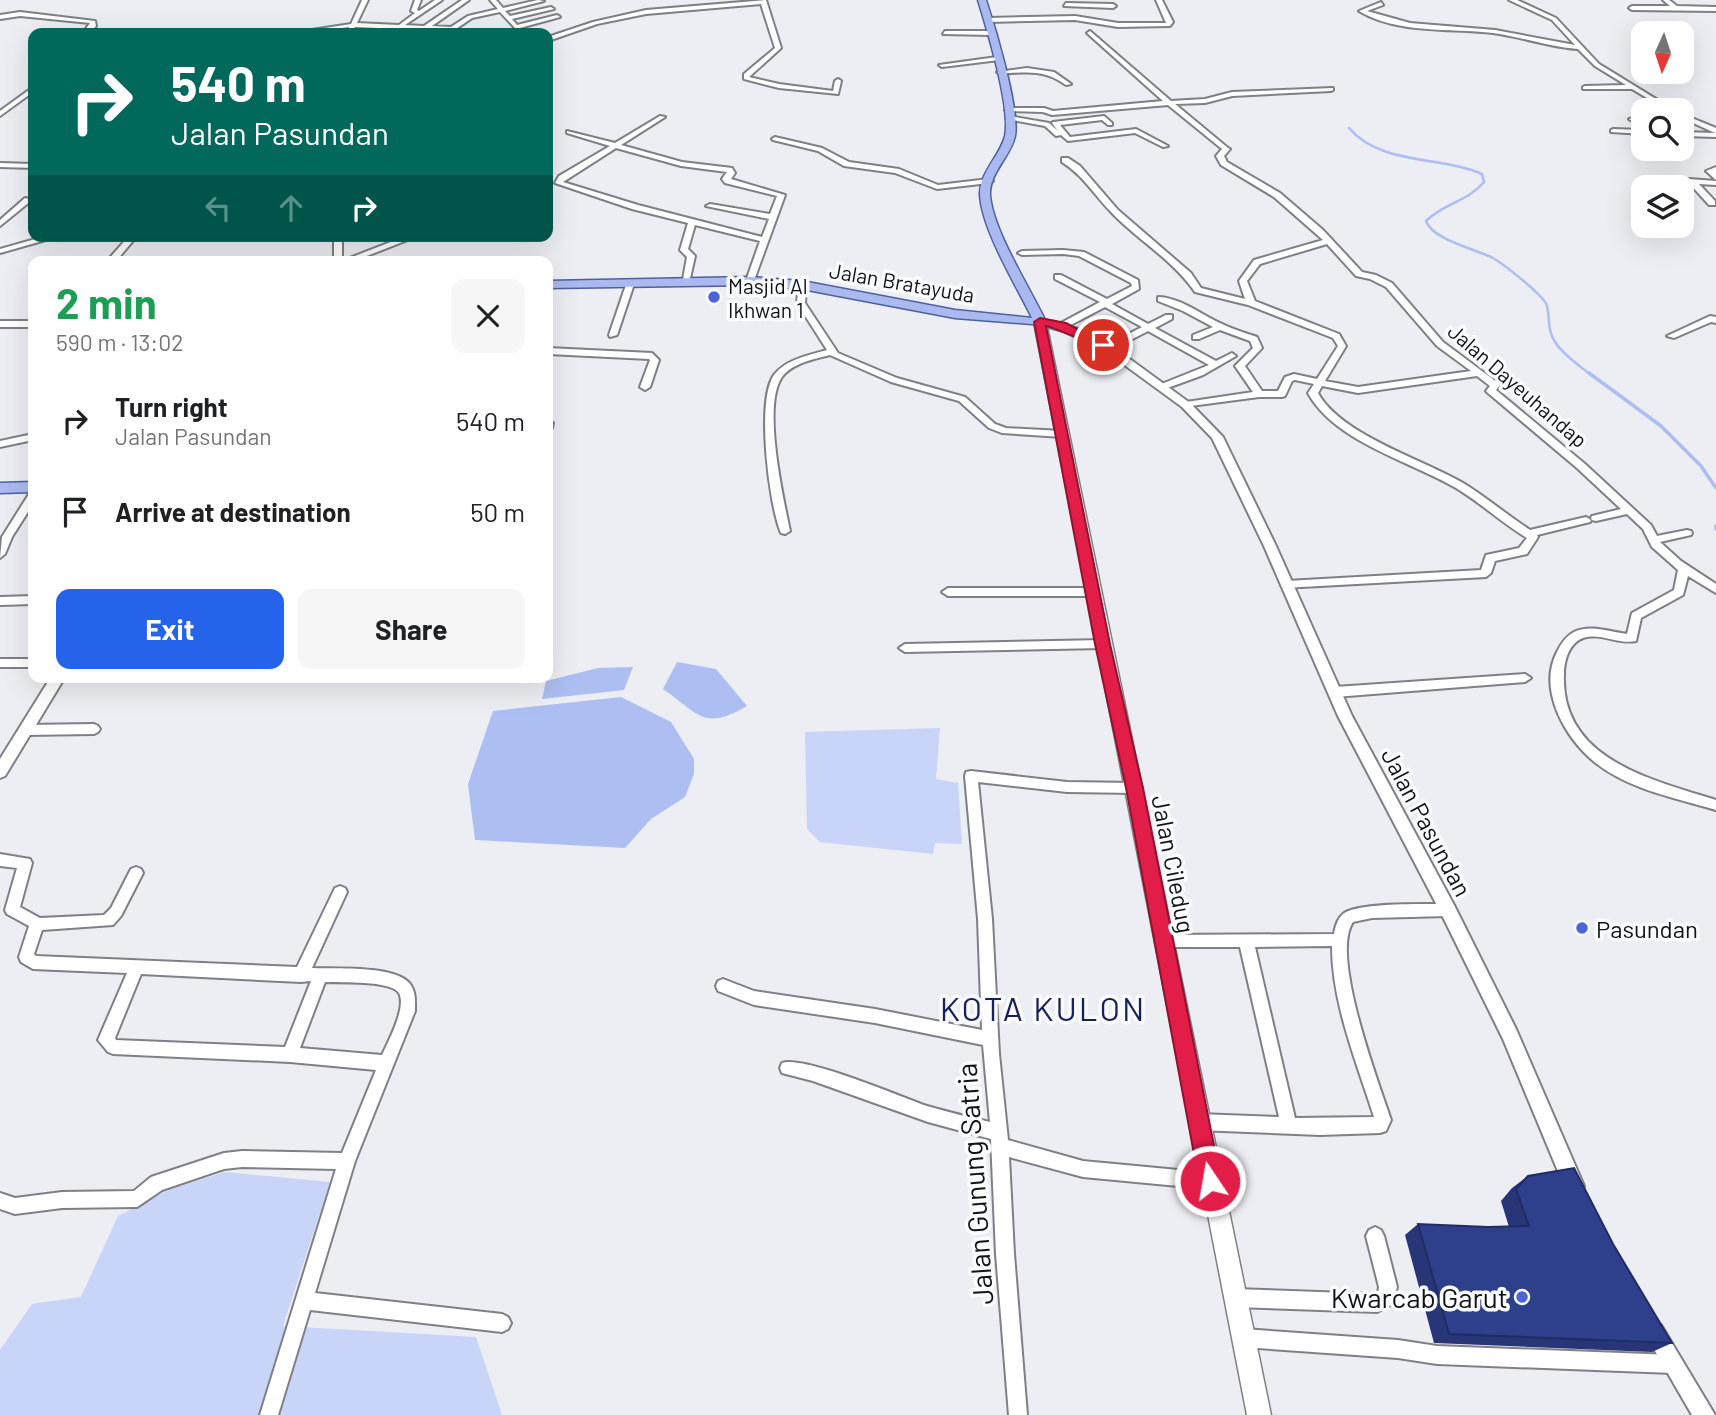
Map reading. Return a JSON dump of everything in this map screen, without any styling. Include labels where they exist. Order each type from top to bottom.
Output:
[{"type":"main road","points":[[982,0],[989,20],[1010,121],[1004,151],[985,190],[988,208],[1040,322]]},
{"type":"main road","name":"Jalan Bratayuda","points":[[553,285],[750,281],[802,285],[955,314],[1040,322]]},
{"type":"main road","name":"Jalan Ciledug","points":[[1040,322],[1102,644],[1135,788],[1198,1122],[1259,1415]]},
{"type":"main road","points":[[0,488],[28,487]]},
{"type":"street","points":[[352,28],[365,0]]},
{"type":"street","points":[[418,0],[414,11],[420,13]]},
{"type":"street","points":[[401,25],[439,0]]},
{"type":"street","points":[[426,27],[466,0]]},
{"type":"street","points":[[989,20],[1075,18],[1131,26],[1169,24],[1159,0]]},
{"type":"street","points":[[1512,0],[1554,19],[1597,65],[1651,98]]},
{"type":"street","points":[[1666,0],[1676,8]]},
{"type":"street","points":[[454,28],[496,4],[541,1]]},
{"type":"street","points":[[553,37],[595,23],[638,13],[762,1],[778,48],[746,75],[746,78],[777,86],[837,91],[838,81]]},
{"type":"street","points":[[1066,3],[1075,18]]},
{"type":"street","points":[[1066,3],[1113,3],[1118,25]]},
{"type":"street","points":[[496,4],[516,27],[557,17]]},
{"type":"street","points":[[1381,4],[1362,11],[1436,29],[1489,32],[1549,46],[1580,47]]},
{"type":"street","points":[[1632,8],[1716,9]]},
{"type":"street","points":[[509,18],[551,9]]},
{"type":"street","points":[[0,17],[17,15],[93,22],[92,28]]},
{"type":"street","points":[[471,17],[490,19]]},
{"type":"street","points":[[332,28],[354,25],[432,28]]},
{"type":"street","points":[[1131,26],[1137,36]]},
{"type":"street","points":[[944,33],[991,33]]},
{"type":"street","points":[[1090,33],[1167,102]]},
{"type":"street","points":[[942,65],[997,59]]},
{"type":"street","points":[[1000,72],[1051,71],[1068,84]]},
{"type":"street","points":[[1585,88],[1633,87]]},
{"type":"street","points":[[1010,121],[1052,113],[1205,101],[1233,94],[1331,89]]},
{"type":"street","points":[[0,114],[28,93]]},
{"type":"street","name":"Jalan Dayeuhandap","points":[[1167,102],[1206,137],[1226,149],[1220,156],[1224,163],[1259,183],[1295,212],[1328,241],[1359,274],[1389,285],[1440,344],[1496,387],[1491,391],[1533,424],[1629,510],[1647,527],[1654,542],[1680,566],[1716,589]]},
{"type":"street","points":[[662,117],[562,178],[559,183],[764,240]]},
{"type":"street","points":[[1010,121],[1051,124],[1104,118],[1110,124]]},
{"type":"street","points":[[1694,123],[1716,133]]},
{"type":"street","points":[[1051,124],[1070,146],[1136,131],[1165,146]]},
{"type":"street","points":[[1613,131],[1631,132]]},
{"type":"street","points":[[569,132],[681,164],[729,170],[731,173],[726,179],[728,181],[781,195],[750,281]]},
{"type":"street","points":[[1694,134],[1716,133]]},
{"type":"street","points":[[775,139],[815,147],[846,164],[897,171],[936,187],[989,181]]},
{"type":"street","points":[[1065,160],[1097,188],[1115,212],[1188,275],[1198,290],[1251,303],[1302,324],[1333,333],[1342,346],[1340,351],[1312,381],[1313,393],[1320,408],[1377,446],[1461,486],[1527,543]]},
{"type":"street","points":[[0,165],[28,166]]},
{"type":"street","points":[[1716,169],[1710,171],[1716,180]]},
{"type":"street","points":[[1712,203],[1692,181],[1716,180]]},
{"type":"street","points":[[0,224],[28,200]]},
{"type":"street","points":[[710,206],[773,217]]},
{"type":"street","points":[[685,283],[691,256],[684,250],[692,221]]},
{"type":"street","points":[[1251,303],[1243,281],[1257,262],[1328,241]]},
{"type":"street","points":[[0,251],[34,242]]},
{"type":"street","points":[[115,256],[128,242]]},
{"type":"street","points":[[360,256],[398,242]]},
{"type":"street","points":[[1021,253],[1081,254],[1135,282],[1136,287],[1062,326]]},
{"type":"street","points":[[1058,276],[1216,365]]},
{"type":"street","points":[[613,335],[630,284]]},
{"type":"street","points":[[802,285],[801,303],[825,337],[831,352]]},
{"type":"street","points":[[1161,299],[1220,327],[1249,336],[1257,343],[1258,348],[1252,358],[1240,366],[1259,394]]},
{"type":"street","points":[[1108,348],[1169,317]]},
{"type":"street","points":[[1671,336],[1710,319],[1716,320]]},
{"type":"street","name":"Jalan Pasundan","points":[[1040,322],[1062,326],[1108,348],[1186,405],[1217,437],[1335,692],[1510,1035],[1559,1156],[1581,1202]]},
{"type":"street","points":[[0,324],[28,324]]},
{"type":"street","points":[[1196,337],[1220,327]]},
{"type":"street","points":[[553,351],[652,356],[655,360],[645,387]]},
{"type":"street","points":[[785,531],[771,444],[770,391],[781,373],[809,358],[831,352],[894,380],[962,398],[992,426],[1005,432],[1062,434]]},
{"type":"street","points":[[1162,387],[1232,356]]},
{"type":"street","points":[[1186,405],[1259,394],[1282,394],[1289,378],[1367,390],[1479,373]]},
{"type":"street","points":[[0,444],[28,438]]},
{"type":"street","points":[[0,554],[7,537],[28,504]]},
{"type":"street","points":[[1287,585],[1486,573],[1490,558],[1591,519],[1629,510]]},
{"type":"street","points":[[1654,542],[1687,533]]},
{"type":"street","points":[[1680,566],[1679,592],[1636,616],[1632,638],[1585,633],[1570,642],[1560,658],[1557,691],[1563,713],[1573,730],[1612,768],[1716,805]]},
{"type":"street","points":[[948,592],[1093,592]]},
{"type":"street","points":[[0,601],[28,600]]},
{"type":"street","points":[[905,648],[1102,644]]},
{"type":"street","points":[[0,663],[28,663]]},
{"type":"street","points":[[1335,692],[1525,678]]},
{"type":"street","points":[[0,772],[54,683]]},
{"type":"street","points":[[25,730],[94,729]]},
{"type":"street","name":"Jalan Gunung Satria","points":[[1018,1415],[1004,1254],[985,919],[970,781],[973,776],[1067,787],[1135,788]]},
{"type":"street","points":[[0,860],[26,863],[12,910],[37,924],[108,921],[116,912],[136,873]]},
{"type":"street","points":[[301,975],[340,892]]},
{"type":"street","points":[[1198,1122],[1289,1126],[1380,1125],[1383,1120],[1348,1007],[1341,970],[1340,931],[1349,917],[1372,912],[1448,910]]},
{"type":"street","points":[[37,924],[26,957],[29,961],[136,969],[394,979],[405,987],[408,1009],[347,1161],[270,1415]]},
{"type":"street","points":[[1164,941],[1340,940]]},
{"type":"street","points":[[1246,941],[1289,1126]]},
{"type":"street","points":[[136,969],[106,1040],[110,1046],[386,1063]]},
{"type":"street","points":[[289,1055],[320,976]]},
{"type":"street","points":[[723,986],[754,998],[875,1016],[990,1039]]},
{"type":"street","points":[[788,1068],[813,1073],[1083,1169],[1210,1181]]},
{"type":"street","points":[[0,1200],[15,1206],[62,1200],[136,1199],[157,1183],[223,1161],[347,1161]]},
{"type":"street","points":[[1234,1298],[1377,1303],[1386,1298],[1388,1287],[1375,1236]]},
{"type":"street","points":[[305,1301],[502,1323]]},
{"type":"street","points":[[1646,1317],[1704,1415]]},
{"type":"street","points":[[1243,1338],[1398,1349],[1437,1355],[1673,1364]]},
{"type":"shaded area","points":[[677,662],[716,669],[747,706],[721,718],[703,717],[694,712],[663,689]]},
{"type":"shaded area","points":[[633,667],[624,690],[542,699],[546,683],[598,668]]},
{"type":"shaded area","points":[[621,697],[671,722],[694,759],[694,774],[685,797],[651,819],[625,848],[475,840],[468,784],[493,711]]},
{"type":"shaded area","points":[[940,728],[936,779],[958,783],[962,844],[935,843],[933,854],[820,842],[807,829],[805,732]]},
{"type":"shaded area","points":[[225,1172],[330,1182],[283,1326],[476,1337],[502,1415],[0,1415],[0,1350],[32,1304],[81,1297],[118,1216],[169,1190]]},
{"type":"building","name":"Kwarcab Garut","points":[[1574,1168],[1613,1244],[1672,1343],[1449,1334],[1418,1224],[1529,1226],[1516,1189],[1528,1176]]},
{"type":"waterway","points":[[1349,128],[1362,140],[1394,154],[1466,168],[1482,174],[1484,182],[1477,189],[1426,221],[1436,233],[1491,257],[1531,287],[1547,306],[1552,337],[1558,347],[1591,375]]},
{"type":"waterway","points":[[1589,373],[1661,426],[1701,466],[1716,488]]},
{"type":"place","name":"Masjid Al Ikhwan 1","points":[[714,297]]},
{"type":"place","name":"Pasundan","points":[[1582,928]]},
{"type":"place","name":"Kwarcab Garut","points":[[1522,1297]]},
{"type":"district","name":"KOTA KULON","points":[[1043,1008]]},
{"type":"route","points":[[1103,345],[1062,326],[1040,322],[1102,644],[1135,788],[1210,1181]]}]
